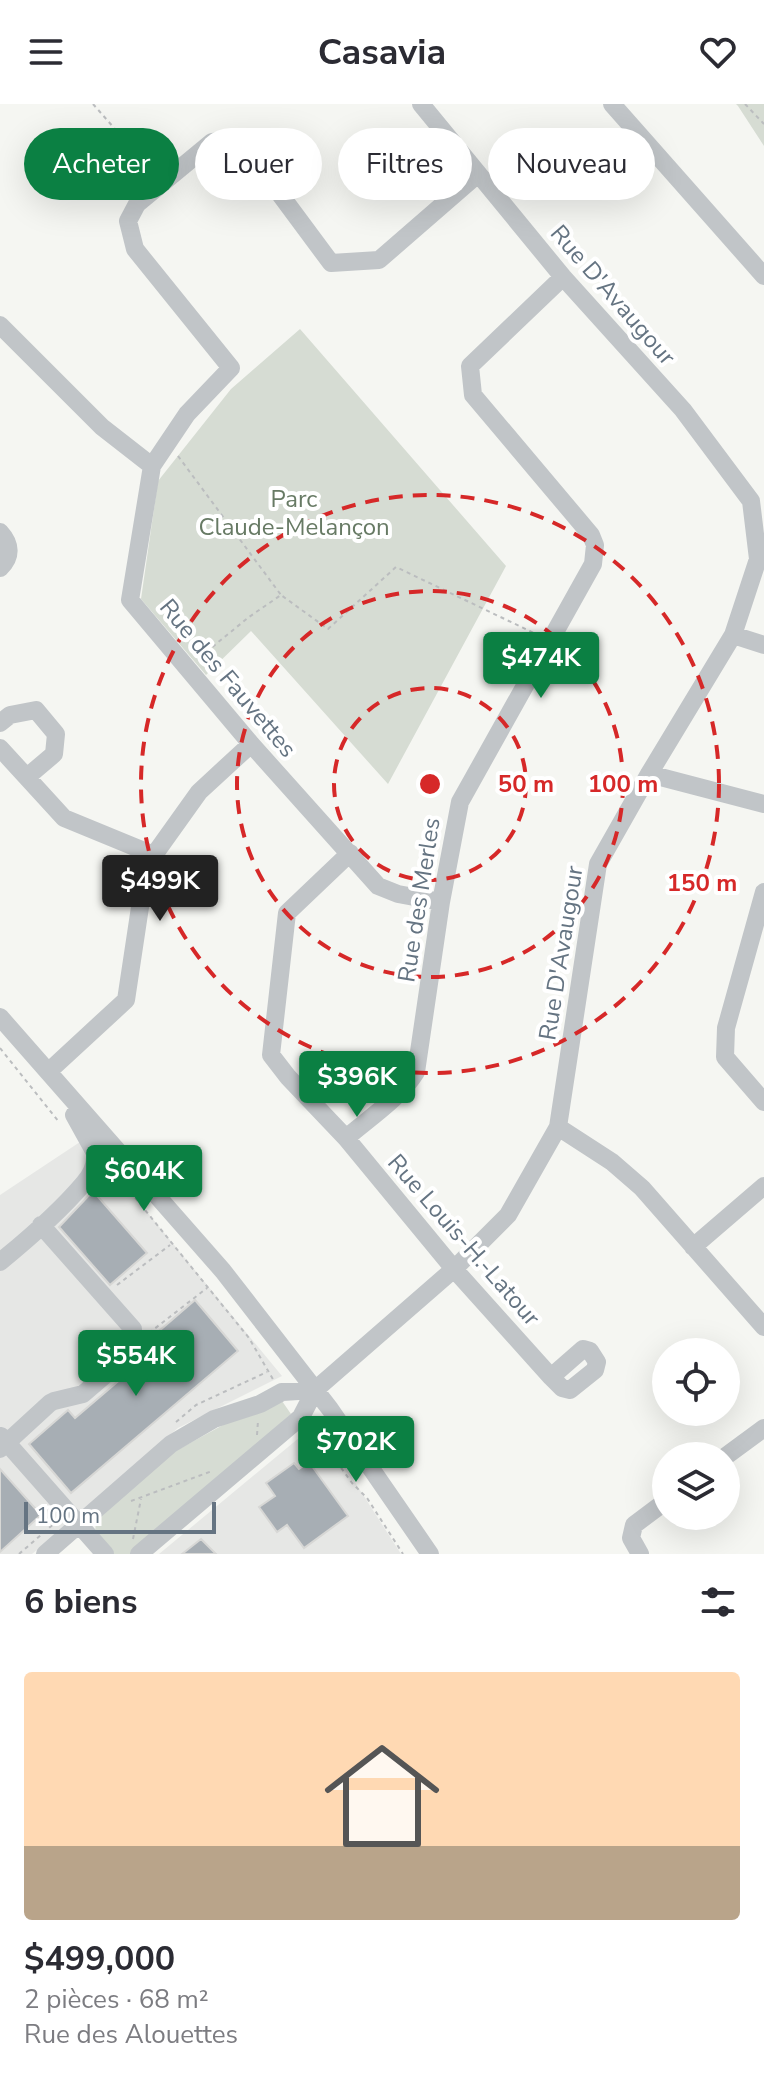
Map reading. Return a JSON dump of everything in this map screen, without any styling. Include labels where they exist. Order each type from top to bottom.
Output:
[{"type":"street","name":"Rue D'Avaugour","points":[[136,1547],[301,1417],[315,1390],[454,1269],[508,1215],[558,1127],[598,864],[733,635],[758,559],[751,501],[683,410],[563,277],[421,104]]},
{"type":"street","points":[[612,104],[764,276]]},
{"type":"street","name":"Rue des Fauvettes","points":[[179,170],[212,142],[233,140],[251,155],[331,263],[379,260],[478,174]]},
{"type":"street","name":"Rue des Fauvettes","points":[[142,200],[128,221],[135,249],[231,368],[187,414],[152,466],[130,600],[251,744],[378,886],[412,898],[441,902]]},
{"type":"street","name":"Rue des Merles","points":[[346,1138],[401,1091],[416,1072],[441,902],[460,802],[593,564],[595,545],[591,535],[473,395],[470,366],[563,277]]},
{"type":"street","points":[[0,326],[102,427],[152,466]]},
{"type":"street","points":[[0,532],[9,546],[9,554],[0,568]]},
{"type":"street","points":[[733,635],[764,645]]},
{"type":"street","points":[[0,723],[10,715],[36,710],[56,734],[54,754],[27,777]]},
{"type":"street","points":[[48,1072],[126,1000],[145,874],[154,855],[199,792],[251,744]]},
{"type":"street","points":[[0,748],[64,818],[154,855]]},
{"type":"street","points":[[649,774],[764,804]]},
{"type":"street","name":"Rue Louis-H.-Latour","points":[[350,853],[287,913],[271,1055],[551,1377]]},
{"type":"street","points":[[764,892],[726,1028],[725,1057],[764,1102]]},
{"type":"street","points":[[0,1017],[223,1271],[299,1367],[430,1554]]},
{"type":"street","points":[[0,1262],[85,1182],[96,1160],[93,1146],[61,1087]]},
{"type":"street","points":[[558,1127],[612,1162],[642,1188],[764,1327]]},
{"type":"street","points":[[693,1247],[764,1186]]},
{"type":"street","points":[[41,1225],[133,1329],[132,1346],[125,1358],[83,1394],[50,1403],[2,1442],[105,1554]]},
{"type":"street","points":[[45,1554],[171,1444],[214,1419],[260,1404],[282,1392],[315,1390]]},
{"type":"street","points":[[740,1446],[764,1428]]},
{"type":"street","points":[[640,1554],[631,1538],[634,1525],[652,1512]]},
{"type":"path","points":[[93,104],[114,128]]},
{"type":"path","points":[[745,104],[764,124]]},
{"type":"path","points":[[168,442],[281,595],[328,629],[396,567],[550,640]]},
{"type":"path","points":[[187,667],[281,595]]},
{"type":"path","points":[[0,1048],[64,1128]]},
{"type":"path","points":[[112,1165],[171,1244],[249,1338],[275,1383]]},
{"type":"path","points":[[103,1295],[171,1244]]},
{"type":"path","points":[[132,1346],[207,1287]]},
{"type":"path","points":[[255,1455],[260,1404]]},
{"type":"path","points":[[311,1426],[352,1483],[367,1498],[403,1554]]},
{"type":"path","points":[[130,1501],[212,1471]]},
{"type":"path","points":[[136,1547],[142,1497]]},
{"type":"shaded area","points":[[86,1138],[282,1376],[178,1428],[32,1554],[0,1554],[0,1195]]},
{"type":"shaded area","points":[[317,1423],[401,1554],[159,1554]]},
{"type":"green space","points":[[736,104],[764,104],[764,146],[738,106]]},
{"type":"green space","name":"Parc Claude-Melançon","points":[[300,329],[506,566],[388,784],[251,631],[206,675],[141,599],[158,481],[231,389]]},
{"type":"green space","points":[[282,1401],[291,1414],[133,1554],[111,1554],[95,1533],[96,1521],[170,1454],[223,1425]]},
{"type":"building","points":[[93,1191],[147,1253],[110,1285],[59,1227]]},
{"type":"building","points":[[195,1300],[238,1351],[71,1493],[29,1444],[68,1410],[75,1418],[151,1353],[144,1344]]},
{"type":"building","points":[[309,1462],[348,1516],[304,1548],[287,1525],[277,1532],[259,1507],[275,1496],[266,1483],[294,1463],[299,1469]]},
{"type":"building","points":[[0,1469],[41,1515],[0,1552]]},
{"type":"building","points":[[201,1539],[216,1554],[182,1554]]}]
